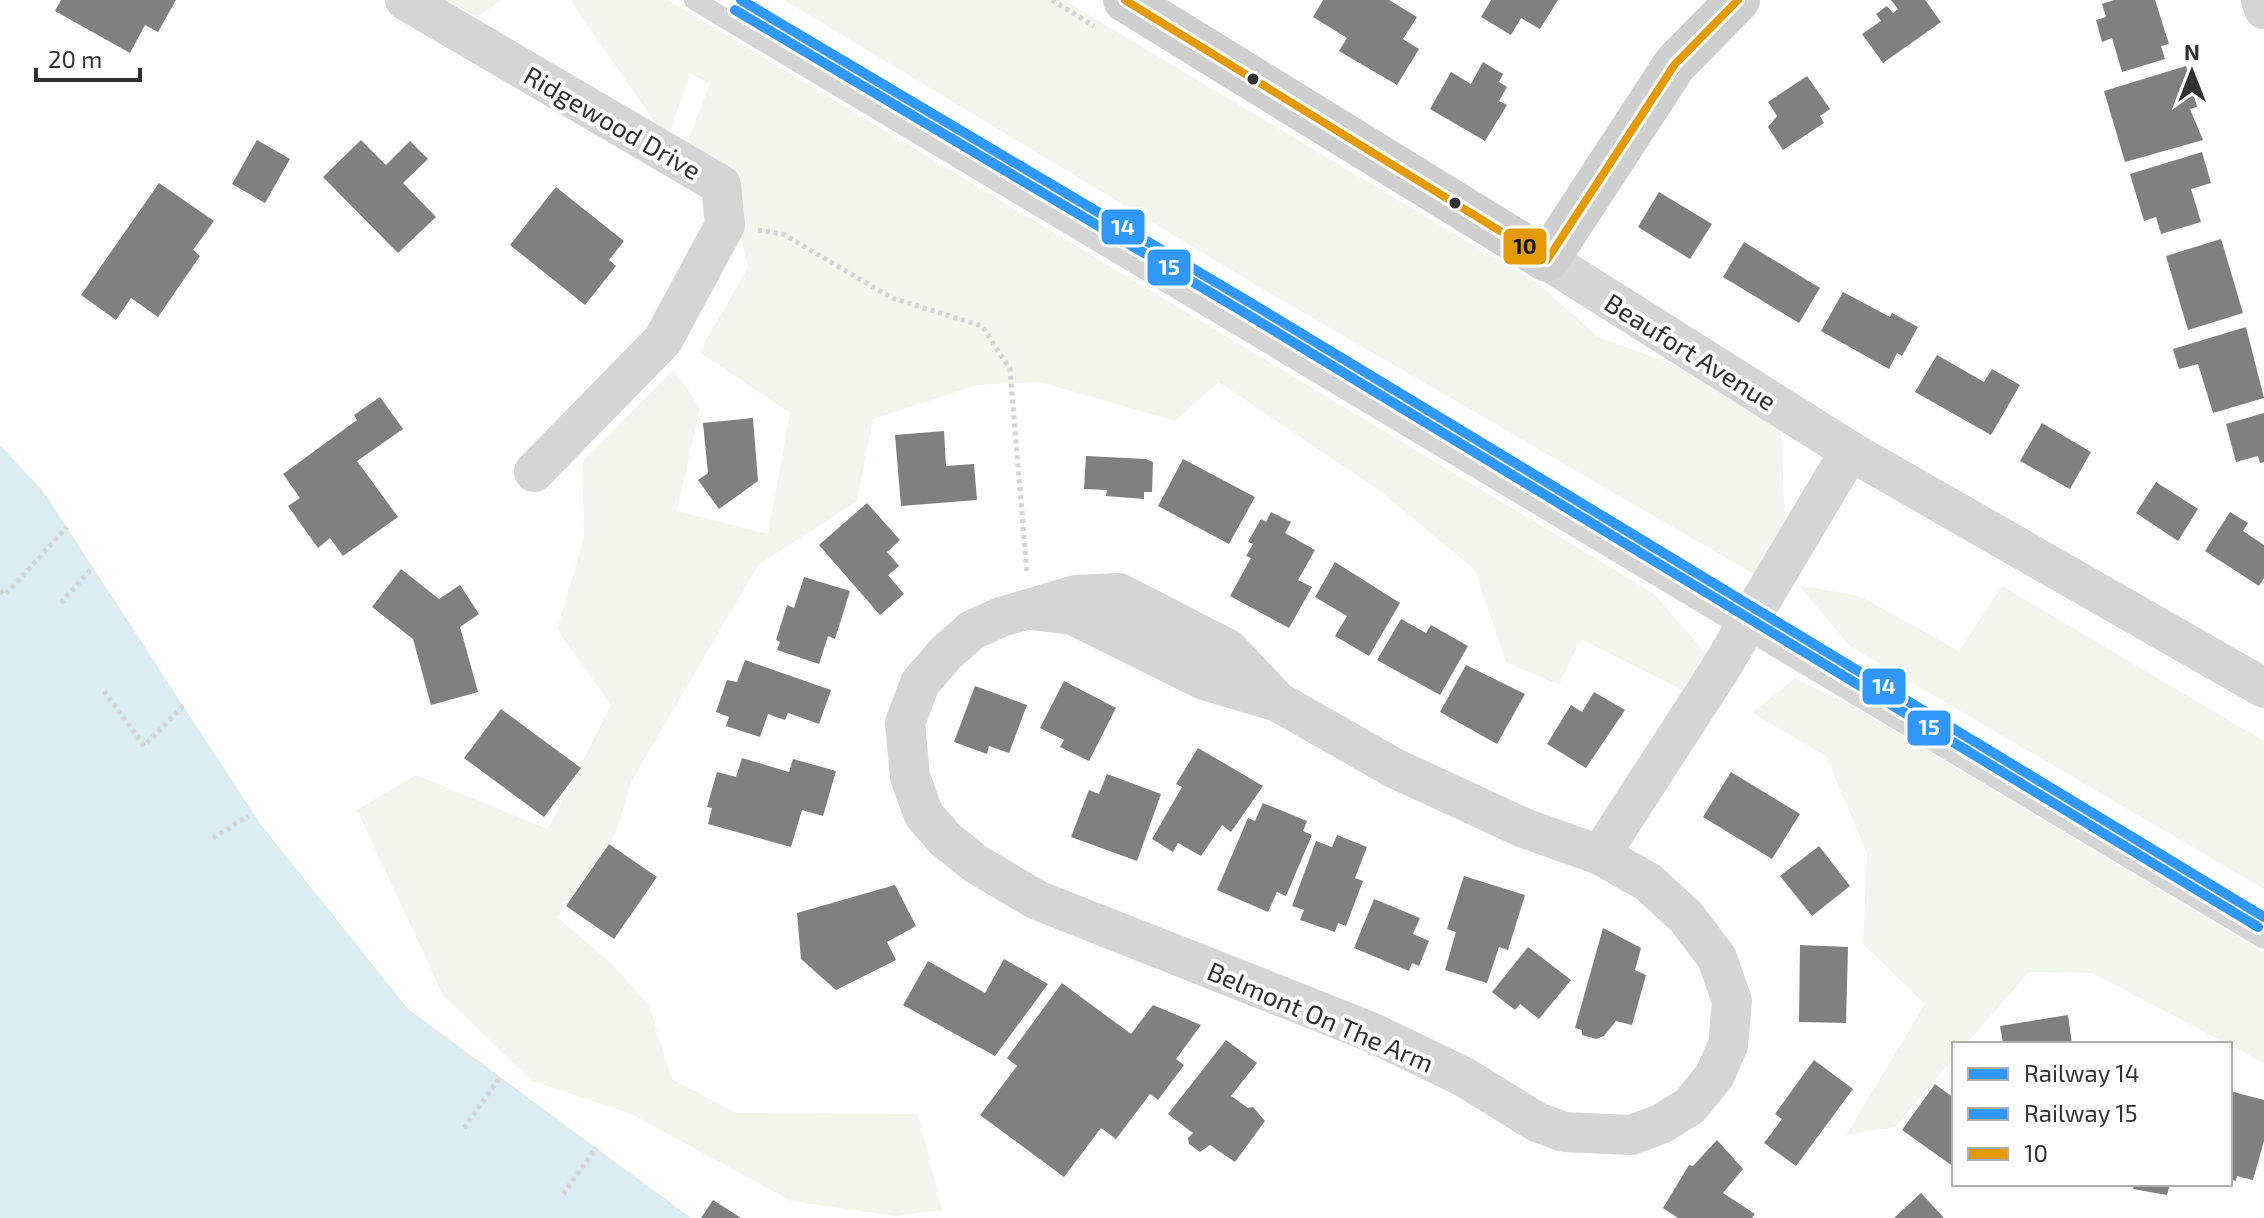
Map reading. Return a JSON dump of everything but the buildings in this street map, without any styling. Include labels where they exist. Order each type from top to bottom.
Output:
[{"type":"street","name":"Ridgewood Drive","points":[[405,0],[721,185],[725,225]]},
{"type":"street","points":[[1547,260],[1675,64],[1738,0]]},
{"type":"street","points":[[2261,0],[2264,9]]},
{"type":"street","name":"Beaufort Avenue","points":[[1138,3],[1850,451],[2264,688]]},
{"type":"street","points":[[534,472],[663,340],[725,225]]},
{"type":"street","points":[[1600,855],[1719,671],[1850,451]]},
{"type":"street","name":"Belmont On The Arm","points":[[1119,593],[1228,649],[1278,702],[1394,768],[1524,828],[1600,855],[1648,882],[1686,917],[1717,958],[1732,1001],[1728,1045],[1715,1075],[1690,1106],[1661,1124],[1631,1135],[1564,1132],[1537,1122],[1464,1077],[1371,1032],[1037,900],[976,864],[945,839],[924,815],[910,777],[905,723],[920,683],[972,630],[1001,617],[1030,610],[1076,595],[1119,593]]},
{"type":"lane","points":[[694,0],[2264,939]]},
{"type":"path","points":[[725,225],[783,234],[892,298],[982,326],[1010,369],[1030,610]]},
{"type":"path","points":[[0,591],[5,595],[67,527]]},
{"type":"path","points":[[61,603],[93,567]]},
{"type":"path","points":[[104,691],[144,746],[183,706]]},
{"type":"path","points":[[213,838],[248,816]]},
{"type":"path","points":[[464,1128],[500,1077]]},
{"type":"path","points":[[563,1194],[596,1148]]},
{"type":"shaded area","points":[[445,0],[502,0],[477,17]]},
{"type":"shaded area","points":[[570,0],[668,0],[1653,593],[1711,659],[1688,693],[1581,639],[1559,685],[1506,662],[1474,569],[1380,491],[1219,382],[1175,421],[1040,382],[977,385],[873,419],[857,501],[758,565],[631,782],[616,833],[557,917],[613,965],[649,1005],[672,1079],[736,1113],[918,1114],[942,1210],[896,1216],[791,1201],[631,1114],[532,1081],[443,995],[357,810],[416,775],[548,829],[611,705],[557,629],[584,538],[583,461],[674,369],[700,408],[677,511],[768,534],[790,413],[699,352],[748,268],[727,174],[685,149],[710,83],[690,74],[667,140]]},
{"type":"shaded area","points":[[784,0],[1064,0],[1540,285],[1598,337],[1681,367],[1781,428],[1785,523],[1757,576],[1256,285]]},
{"type":"shaded area","points":[[0,445],[43,491],[261,825],[408,1009],[691,1218],[0,1218]]},
{"type":"shaded area","points":[[1798,585],[1860,596],[1959,651],[2002,586],[2264,741],[2264,889],[1851,647]]},
{"type":"shaded area","points":[[1795,678],[1854,707],[2264,953],[2264,1063],[2232,1046],[2232,1042],[2224,1042],[2092,973],[2029,972],[1968,1042],[1952,1042],[1952,1060],[1895,1127],[1846,1135],[1925,1004],[1863,944],[1867,853],[1826,756],[1752,713]]},
{"type":"rail line","name":"14","points":[[741,0],[1256,306],[2264,917]]},
{"type":"rail line","name":"15","points":[[735,10],[1250,316],[2258,927]]},
{"type":"transit line","name":"10","points":[[1125,0],[1547,260],[1675,64],[1738,0]]}]
